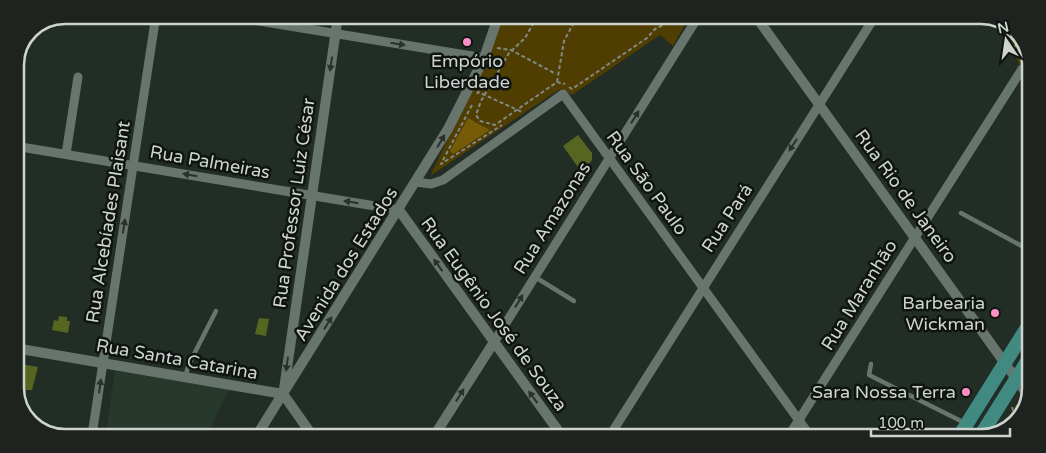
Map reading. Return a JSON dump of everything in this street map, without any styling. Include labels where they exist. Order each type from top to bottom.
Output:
[{"type":"main road","points":[[964,429],[1022,336]]},
{"type":"main road","points":[[985,429],[1022,369]]},
{"type":"street","name":"Rua Alcebíades Plaisant","points":[[93,429],[155,24]]},
{"type":"street","points":[[274,24],[484,58]]},
{"type":"street","name":"Rua Professor Luiz César","points":[[283,394],[337,24]]},
{"type":"street","points":[[416,182],[462,105],[484,58],[496,24]]},
{"type":"street","name":"Rua Amazonas","points":[[438,429],[694,24]]},
{"type":"street","name":"Rua Rio de Janeiro","points":[[761,24],[1022,386]]},
{"type":"street","name":"Rua Pará","points":[[613,429],[870,24]]},
{"type":"street","name":"Rua Maranhão","points":[[793,429],[1022,69]]},
{"type":"street","points":[[66,154],[78,78]]},
{"type":"street","name":"Rua São Paulo","points":[[563,94],[805,429]]},
{"type":"street","name":"Avenida dos Estados","points":[[261,429],[416,182],[431,184],[444,180],[563,94]]},
{"type":"street","name":"Rua Palmeiras","points":[[24,147],[399,210]]},
{"type":"street","name":"Rua Eugênio José de Souza","points":[[399,210],[557,429]]},
{"type":"street","name":"Rua Santa Catarina","points":[[24,350],[283,394]]},
{"type":"street","points":[[283,394],[308,429]]},
{"type":"lane","points":[[961,213],[1022,246]]},
{"type":"lane","points":[[534,277],[574,301]]},
{"type":"lane","points":[[185,377],[216,311]]},
{"type":"lane","points":[[871,364],[868,368],[869,375],[967,424]]},
{"type":"path","points":[[533,24],[518,48],[511,50],[476,112],[478,119],[495,126],[556,82]]},
{"type":"path","points":[[556,82],[556,74],[564,41],[573,24]]},
{"type":"path","points":[[556,82],[572,88],[584,82],[647,38],[655,28],[664,24]]},
{"type":"path","points":[[484,58],[494,48],[511,50],[556,74]]},
{"type":"path","points":[[506,123],[441,164],[478,92],[522,112],[514,118]]},
{"type":"shaded area","points":[[499,24],[685,24],[673,46],[660,35],[572,95],[563,89],[557,91],[430,176],[491,49]]},
{"type":"shaded area","points":[[1013,39],[1020,51],[1022,69],[1011,48]]},
{"type":"shaded area","points":[[468,118],[490,130],[453,154],[450,151]]},
{"type":"shaded area","points":[[115,371],[230,387],[210,429],[106,429]]},
{"type":"shaded area","points":[[1021,397],[1017,409],[1008,419]]},
{"type":"building","points":[[578,135],[592,153],[592,160],[582,173],[563,146]]},
{"type":"building","points":[[59,316],[67,317],[67,321],[70,321],[68,333],[52,330],[54,320],[58,321]]},
{"type":"building","points":[[259,318],[269,319],[266,336],[255,334]]},
{"type":"building","points":[[24,365],[38,367],[32,390],[24,390]]},
{"type":"place","name":"Empório Liberdade","points":[[467,42]]},
{"type":"place","name":"Barbearia Wickman","points":[[995,313]]},
{"type":"place","name":"Sara Nossa Terra","points":[[966,392]]}]
